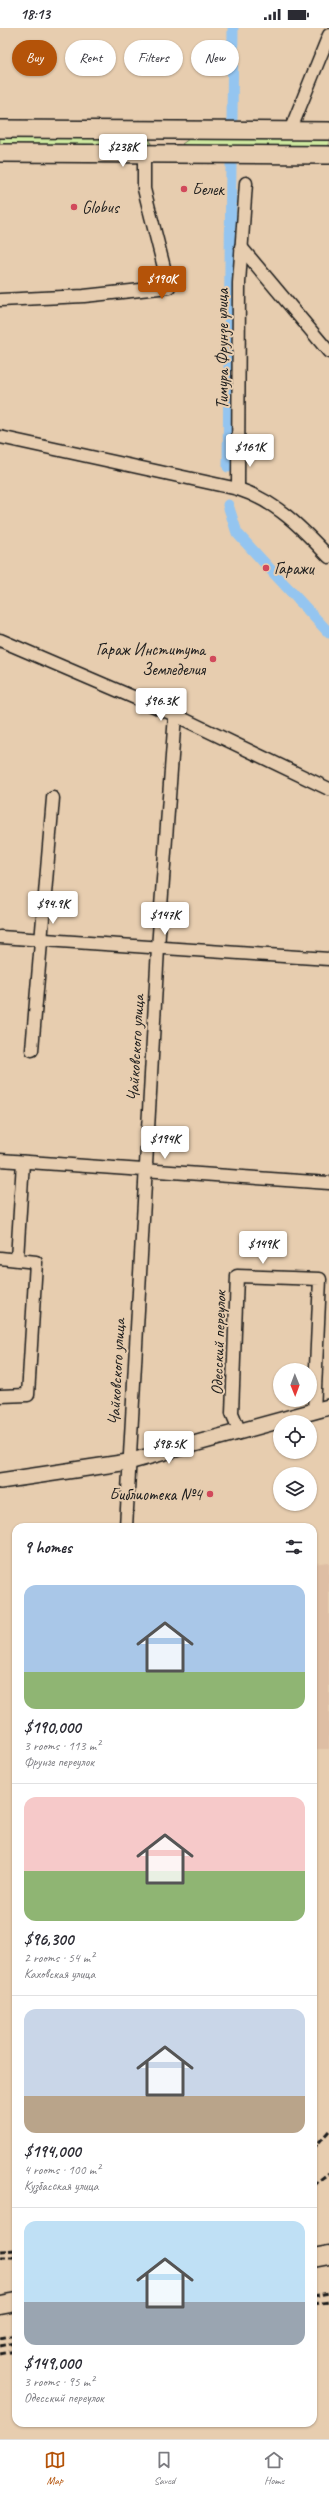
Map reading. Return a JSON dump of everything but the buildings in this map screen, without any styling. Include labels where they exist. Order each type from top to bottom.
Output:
[{"type":"main road","points":[[0,129],[329,131]]},
{"type":"main road","points":[[0,153],[329,155]]},
{"type":"main road","points":[[317,2258],[329,2256]]},
{"type":"main road","points":[[0,2305],[12,2303]]},
{"type":"street","points":[[290,131],[329,35]]},
{"type":"street","points":[[0,300],[84,296],[168,287],[144,189],[144,154]]},
{"type":"street","name":"Тимура Фрунзе улица","points":[[238,488],[239,283],[246,183]]},
{"type":"street","points":[[241,247],[329,352]]},
{"type":"street","points":[[0,438],[238,488],[258,495],[297,523],[329,558]]},
{"type":"street","points":[[0,640],[175,715],[329,789]]},
{"type":"street","name":"Чайковского улица","points":[[126,1523],[128,1462],[158,948],[175,715]]},
{"type":"street","points":[[32,1050],[53,798]]},
{"type":"street","points":[[0,937],[329,959]]},
{"type":"street","points":[[0,1160],[329,1183]]},
{"type":"street","points":[[17,1259],[24,1162]]},
{"type":"street","points":[[0,1258],[36,1262],[28,1395],[0,1396]]},
{"type":"street","name":"Одесский переулок","points":[[240,1432],[232,1413],[237,1276],[320,1279],[314,1411]]},
{"type":"street","points":[[0,1480],[128,1462],[329,1407]]},
{"type":"shaded area","points":[[329,1562],[329,1749],[317,1749],[317,1564]]},
{"type":"green space","points":[[0,135],[129,136],[150,140],[151,144],[143,146],[0,146]]},
{"type":"green space","points":[[189,139],[329,139],[329,150],[187,148],[182,144]]},
{"type":"waterway","points":[[232,119],[233,28]]},
{"type":"waterway","points":[[228,467],[231,164]]},
{"type":"waterway","points":[[228,505],[237,533],[329,633]]},
{"type":"railway","points":[[317,2144],[329,2131]]},
{"type":"railway","points":[[317,2182],[329,2173]]},
{"type":"railway","points":[[0,2251],[12,2250]]},
{"type":"railway","points":[[0,2257],[12,2257]]},
{"type":"railway","points":[[317,2295],[329,2293]]},
{"type":"railway","points":[[317,2304],[329,2302]]},
{"type":"railway","points":[[0,2338],[12,2336]]},
{"type":"railway","points":[[0,2346],[12,2344]]},
{"type":"railway","points":[[0,2354],[12,2352]]},
{"type":"place","name":"Белек","points":[[184,189]]},
{"type":"place","name":"Globus","points":[[74,207]]},
{"type":"place","name":"Гаражи","points":[[266,568]]},
{"type":"place","name":"Гараж Института Земледелия","points":[[213,659]]},
{"type":"place","name":"Библиотека №4","points":[[210,1494]]}]
